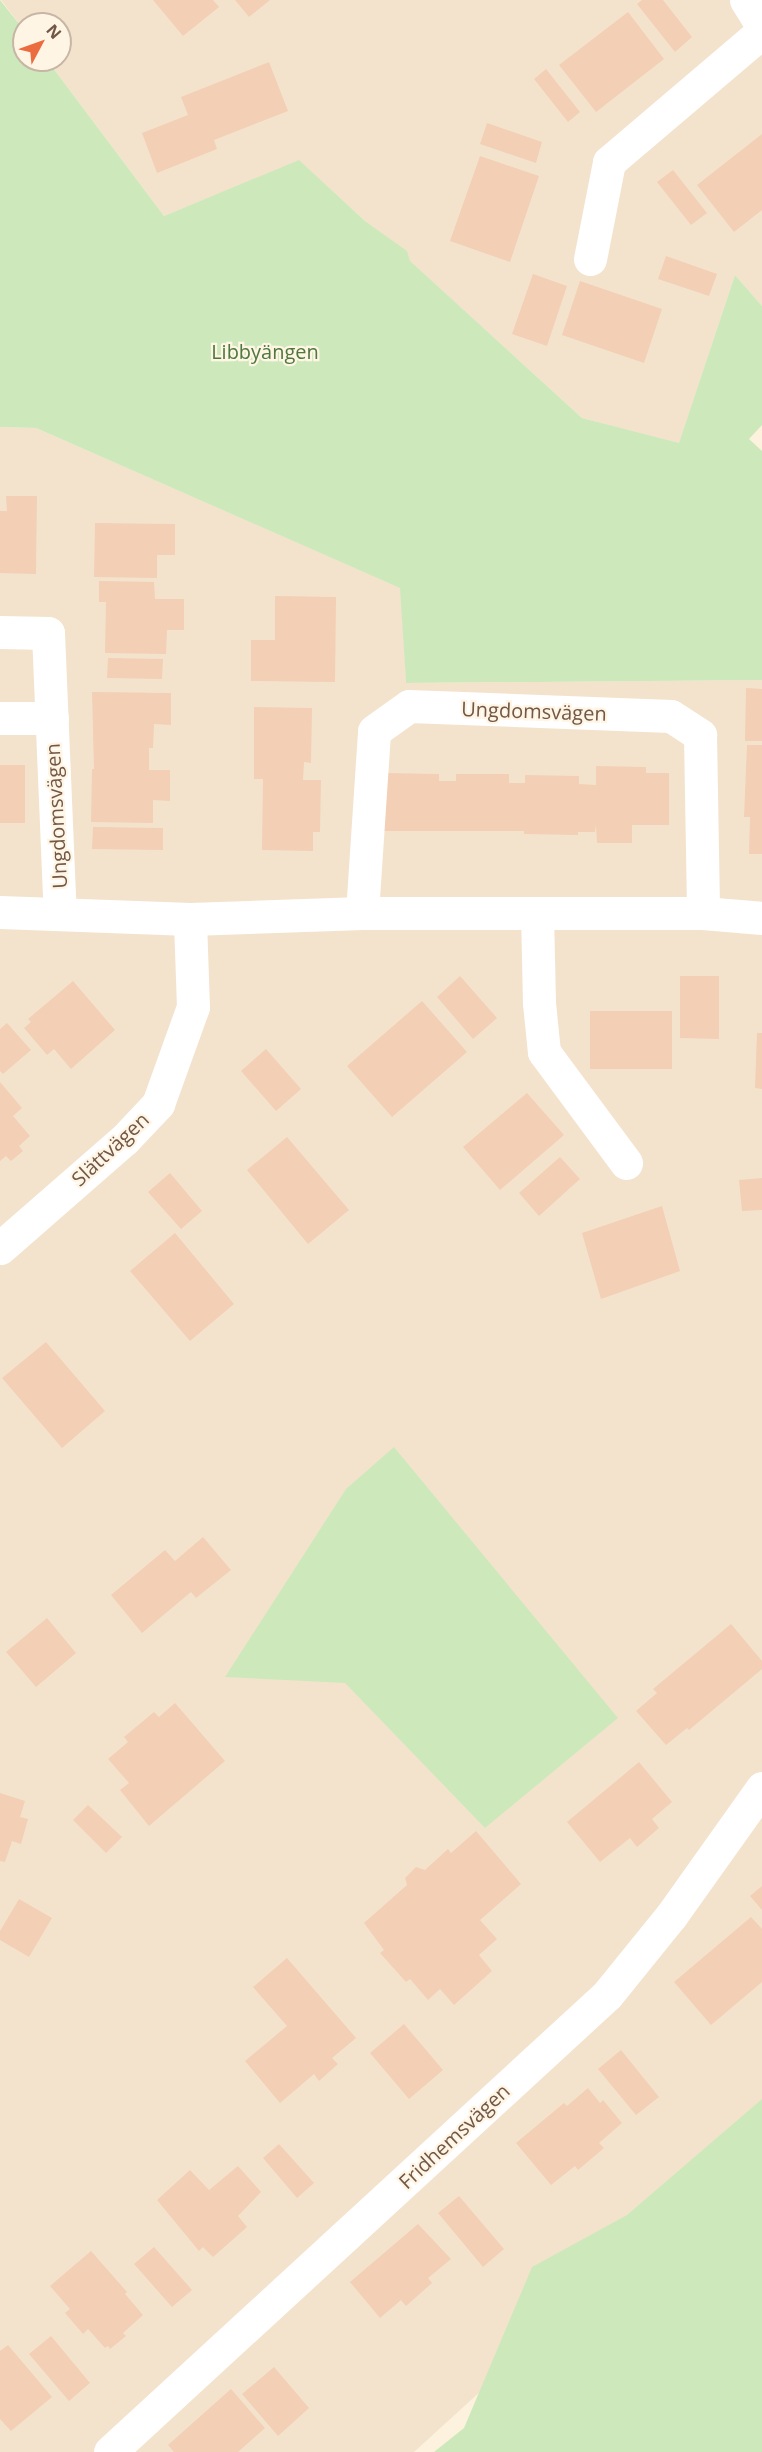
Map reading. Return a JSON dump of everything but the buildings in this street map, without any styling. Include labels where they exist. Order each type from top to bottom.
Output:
[{"type":"street","points":[[746,0],[762,26]]},
{"type":"street","points":[[590,259],[609,162],[762,32]]},
{"type":"street","name":"Ungdomsvägen","points":[[0,632],[48,633],[60,914]]},
{"type":"street","name":"Ungdomsvägen","points":[[362,913],[374,731],[409,706],[671,716],[700,735],[703,913]]},
{"type":"street","name":"Ungdomsvägen","points":[[0,718],[52,718]]},
{"type":"street","name":"Ungdomsvägen","points":[[0,912],[190,920],[362,913],[703,913],[762,918]]},
{"type":"street","points":[[537,914],[539,1004],[544,1052],[626,1163]]},
{"type":"street","name":"Slättvägen","points":[[0,1248],[124,1140],[158,1104],[193,1007],[190,920]]},
{"type":"street","name":"Fridhemsvägen","points":[[110,2452],[607,1995],[671,1916],[762,1788]]},
{"type":"shaded area","points":[[1,0],[762,0],[762,306],[735,275],[679,444],[582,418],[299,161],[164,216],[56,72],[72,72],[72,12],[12,12],[12,14]]},
{"type":"shaded area","points":[[0,427],[36,428],[401,588],[406,683],[762,680],[762,2135],[414,2452],[0,2452]]},
{"type":"green space","name":"Libbyängen","points":[[0,0],[12,15],[12,72],[56,72],[164,216],[299,160],[365,221],[407,251],[410,261],[582,418],[679,443],[735,275],[762,306],[762,425],[749,439],[762,451],[762,680],[406,683],[400,588],[36,428],[0,427]]},
{"type":"green space","points":[[394,1447],[618,1718],[485,1828],[345,1683],[225,1677],[346,1489]]},
{"type":"green space","points":[[762,2099],[762,2452],[434,2452],[464,2428],[532,2267],[627,2215]]}]
